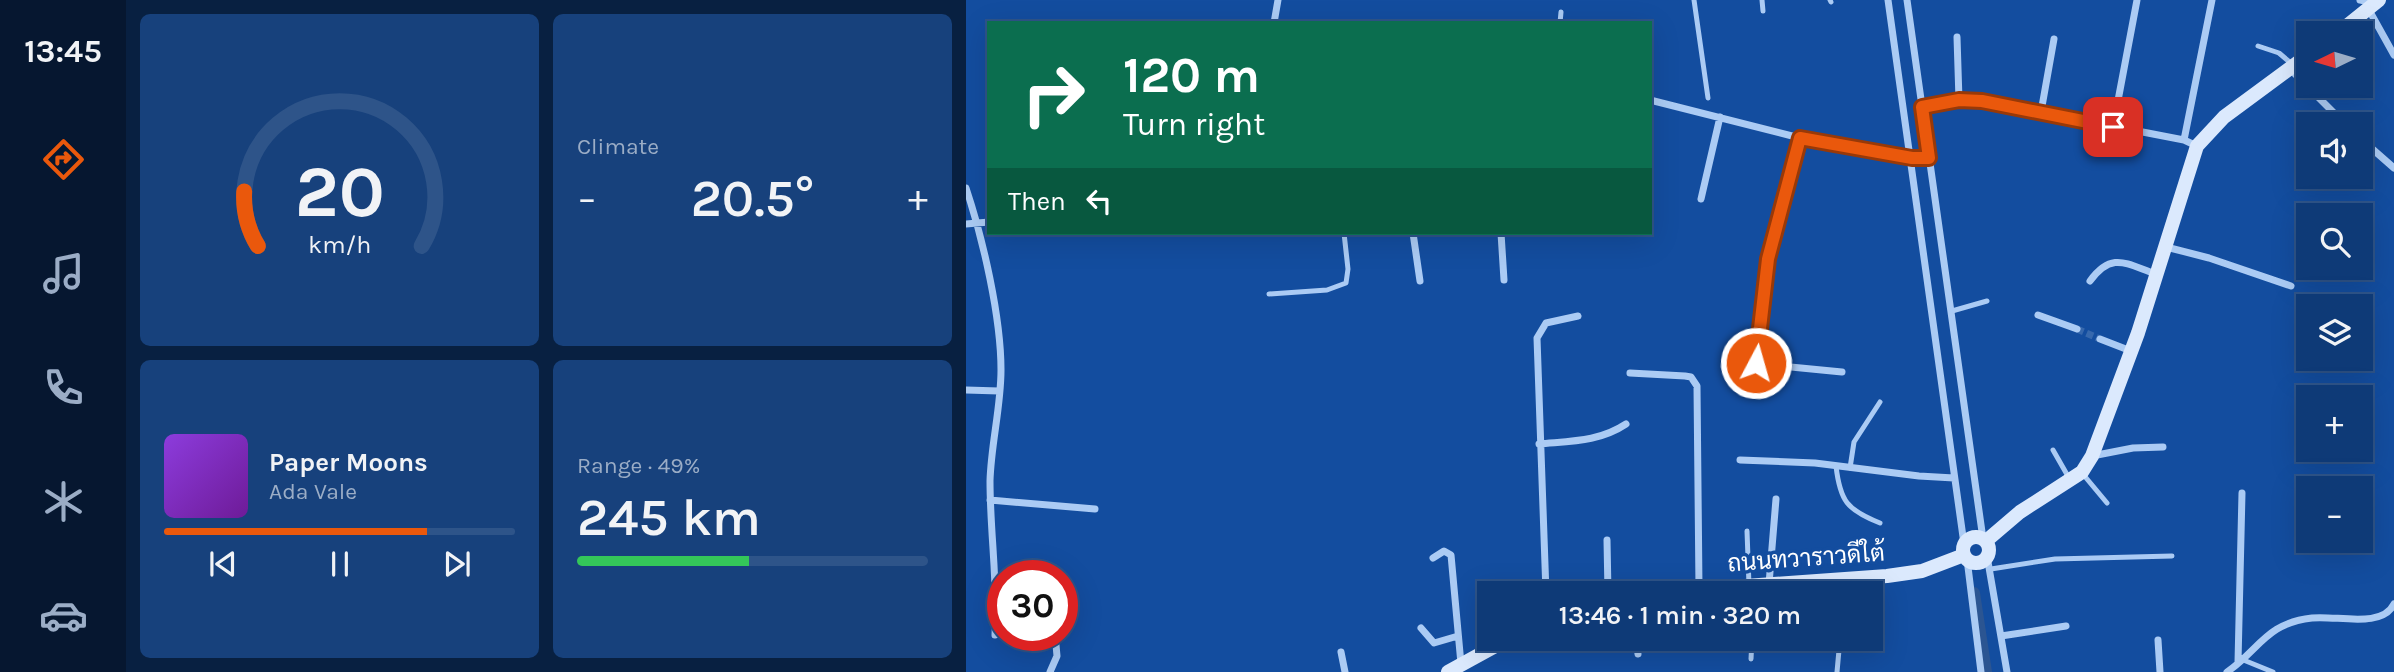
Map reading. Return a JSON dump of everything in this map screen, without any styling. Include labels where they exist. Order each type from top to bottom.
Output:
[{"type":"street","points":[[1274,21],[1278,0]]},
{"type":"street","points":[[1888,0],[1912,158],[1981,672]]},
{"type":"street","points":[[1907,0],[2007,672]]},
{"type":"street","points":[[2113,127],[2137,0]]},
{"type":"street","points":[[1965,553],[1978,563],[2004,524],[2076,477],[2092,456],[2157,275],[2189,165],[2212,0]]},
{"type":"street","points":[[2351,21],[2371,3],[2394,55]]},
{"type":"street","points":[[1957,37],[1959,100]]},
{"type":"street","points":[[2041,112],[2054,39]]},
{"type":"street","points":[[1922,107],[1959,100],[1982,101],[2190,143],[2296,64]]},
{"type":"street","points":[[2292,67],[2334,112]]},
{"type":"street","points":[[1652,100],[1800,138],[1912,158],[1929,158]]},
{"type":"street","points":[[1701,199],[1720,117]]},
{"type":"street","points":[[1756,363],[1768,259],[1800,138]]},
{"type":"street","points":[[2373,150],[2394,168]]},
{"type":"street","points":[[966,188],[978,222],[998,334],[1001,371],[990,461],[994,560]]},
{"type":"street","points":[[966,223],[987,222]]},
{"type":"street","points":[[1413,235],[1420,281]]},
{"type":"street","points":[[1501,235],[1504,280]]},
{"type":"street","points":[[2166,247],[2209,258],[2291,286]]},
{"type":"street","points":[[2090,281],[2104,264],[2110,262],[2120,262],[2157,275]]},
{"type":"street","points":[[2038,315],[2077,329]]},
{"type":"street","points":[[1545,581],[1537,338],[1546,323],[1578,316]]},
{"type":"street","points":[[2100,339],[2131,351]]},
{"type":"street","points":[[1730,361],[1842,372]]},
{"type":"street","points":[[1630,373],[1691,377],[1697,386],[1699,581]]},
{"type":"street","points":[[966,390],[999,391]]},
{"type":"street","points":[[1539,444],[1592,439],[1613,433],[1626,424]]},
{"type":"street","points":[[2092,456],[2133,448],[2163,447]]},
{"type":"street","points":[[1740,460],[1955,478]]},
{"type":"street","points":[[2240,661],[2242,493]]},
{"type":"street","points":[[1757,581],[1776,499]]},
{"type":"street","points":[[990,500],[1095,509]]},
{"type":"street","points":[[1965,553],[1973,537],[1987,551]]},
{"type":"street","points":[[1607,540],[1608,581]]},
{"type":"street","points":[[1433,558],[1444,551],[1451,555],[1458,636],[1454,668]]},
{"type":"street","name":"ถนนทวาราวดีใต้","points":[[1873,581],[1922,571],[1965,553]]},
{"type":"street","points":[[2228,672],[2260,640],[2294,621],[2314,617],[2373,618],[2390,615],[2394,604]]},
{"type":"street","points":[[2001,636],[2066,626]]},
{"type":"street","points":[[1421,628],[1434,643],[1458,636]]},
{"type":"street","points":[[2158,640],[2160,672]]},
{"type":"street","points":[[1050,672],[1055,663],[1056,651]]},
{"type":"street","points":[[1454,668],[1486,651]]},
{"type":"street","points":[[1341,652],[1345,672]]},
{"type":"lane","points":[[1694,0],[1708,98]]},
{"type":"lane","points":[[1762,0],[1763,11]]},
{"type":"lane","points":[[1560,21],[1561,12]]},
{"type":"lane","points":[[2258,47],[2279,53],[2292,67]]},
{"type":"lane","points":[[1269,294],[1327,290],[1346,284],[1348,269],[1344,235]]},
{"type":"lane","points":[[1952,311],[1987,301]]},
{"type":"lane","points":[[1850,468],[1854,442],[1880,402]]},
{"type":"lane","points":[[2053,450],[2076,477],[2107,503]]},
{"type":"lane","points":[[1836,466],[1842,497],[1849,507],[1860,516],[1880,523]]},
{"type":"lane","points":[[1748,531],[1755,581]]},
{"type":"lane","points":[[1987,551],[2055,559],[2172,556]]},
{"type":"lane","points":[[1751,651],[1751,659]]},
{"type":"lane","points":[[1837,672],[1839,651]]},
{"type":"lane","points":[[2240,661],[2273,672]]},
{"type":"waterway","points":[[1974,593],[1986,672]]},
{"type":"tunnel","points":[[2077,329],[2100,339]]},
{"type":"route","points":[[1756,363],[1768,259],[1800,138],[1912,158],[1929,158],[1922,107],[1959,100],[1982,101],[2113,127]]}]
